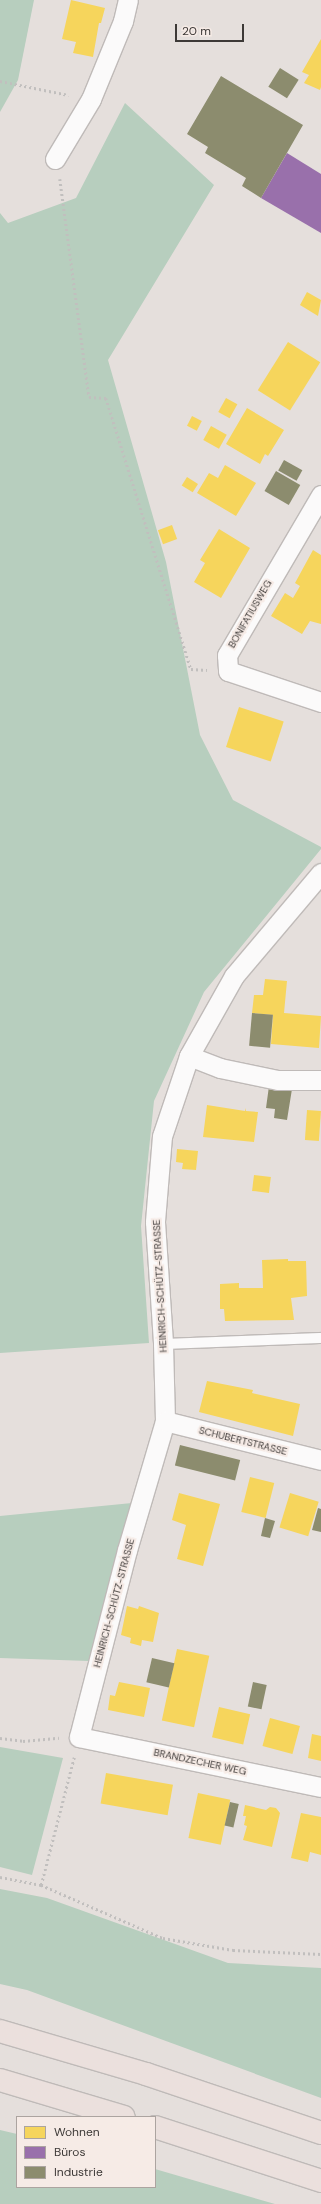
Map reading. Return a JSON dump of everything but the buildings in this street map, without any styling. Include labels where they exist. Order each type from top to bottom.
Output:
[{"type":"highway","points":[[0,2031],[146,2074],[321,2133]]},
{"type":"highway","points":[[0,2080],[121,2116]]},
{"type":"highway","points":[[156,2127],[321,2181]]},
{"type":"street","points":[[55,159],[92,99],[123,20],[128,0]]},
{"type":"street","name":"BONIFATIUSWEG","points":[[321,496],[227,655],[228,671],[321,702]]},
{"type":"street","name":"HEINRICH-SCHÜTZ-STRASSE","points":[[79,1736],[127,1550],[165,1421],[163,1344],[155,1222],[162,1136],[189,1056],[234,976],[321,873]]},
{"type":"street","points":[[189,1056],[220,1068],[278,1080],[321,1080]]},
{"type":"street","name":"SCHUBERTSTRASSE","points":[[165,1421],[321,1460]]},
{"type":"street","name":"BRANDZECHER WEG","points":[[79,1736],[321,1787]]},
{"type":"lane","points":[[163,1344],[321,1338]]},
{"type":"path","points":[[0,81],[92,99]]},
{"type":"path","points":[[64,196],[89,397],[106,398],[192,669],[200,669]]},
{"type":"path","points":[[0,1738],[23,1741],[79,1736],[41,1885]]},
{"type":"path","points":[[0,1877],[41,1885],[163,1938],[233,1950],[321,1954]]},
{"type":"green space","points":[[0,0],[34,0],[18,80],[0,112]]},
{"type":"green space","points":[[125,103],[214,185],[108,360],[166,562],[200,735],[233,800],[321,847],[321,849],[204,992],[154,1101],[141,1226],[149,1343],[0,1353],[0,213],[8,223],[76,198]]},
{"type":"green space","points":[[132,1503],[89,1661],[0,1658],[0,1516]]},
{"type":"green space","points":[[0,1747],[63,1758],[32,1875],[0,1867]]},
{"type":"green space","points":[[0,1889],[47,1898],[228,1963],[321,1968],[321,2098],[27,1990],[0,1984]]},
{"type":"green space","points":[[0,2130],[16,2134],[16,2188],[156,2188],[156,2169],[275,2204],[0,2204]]}]
